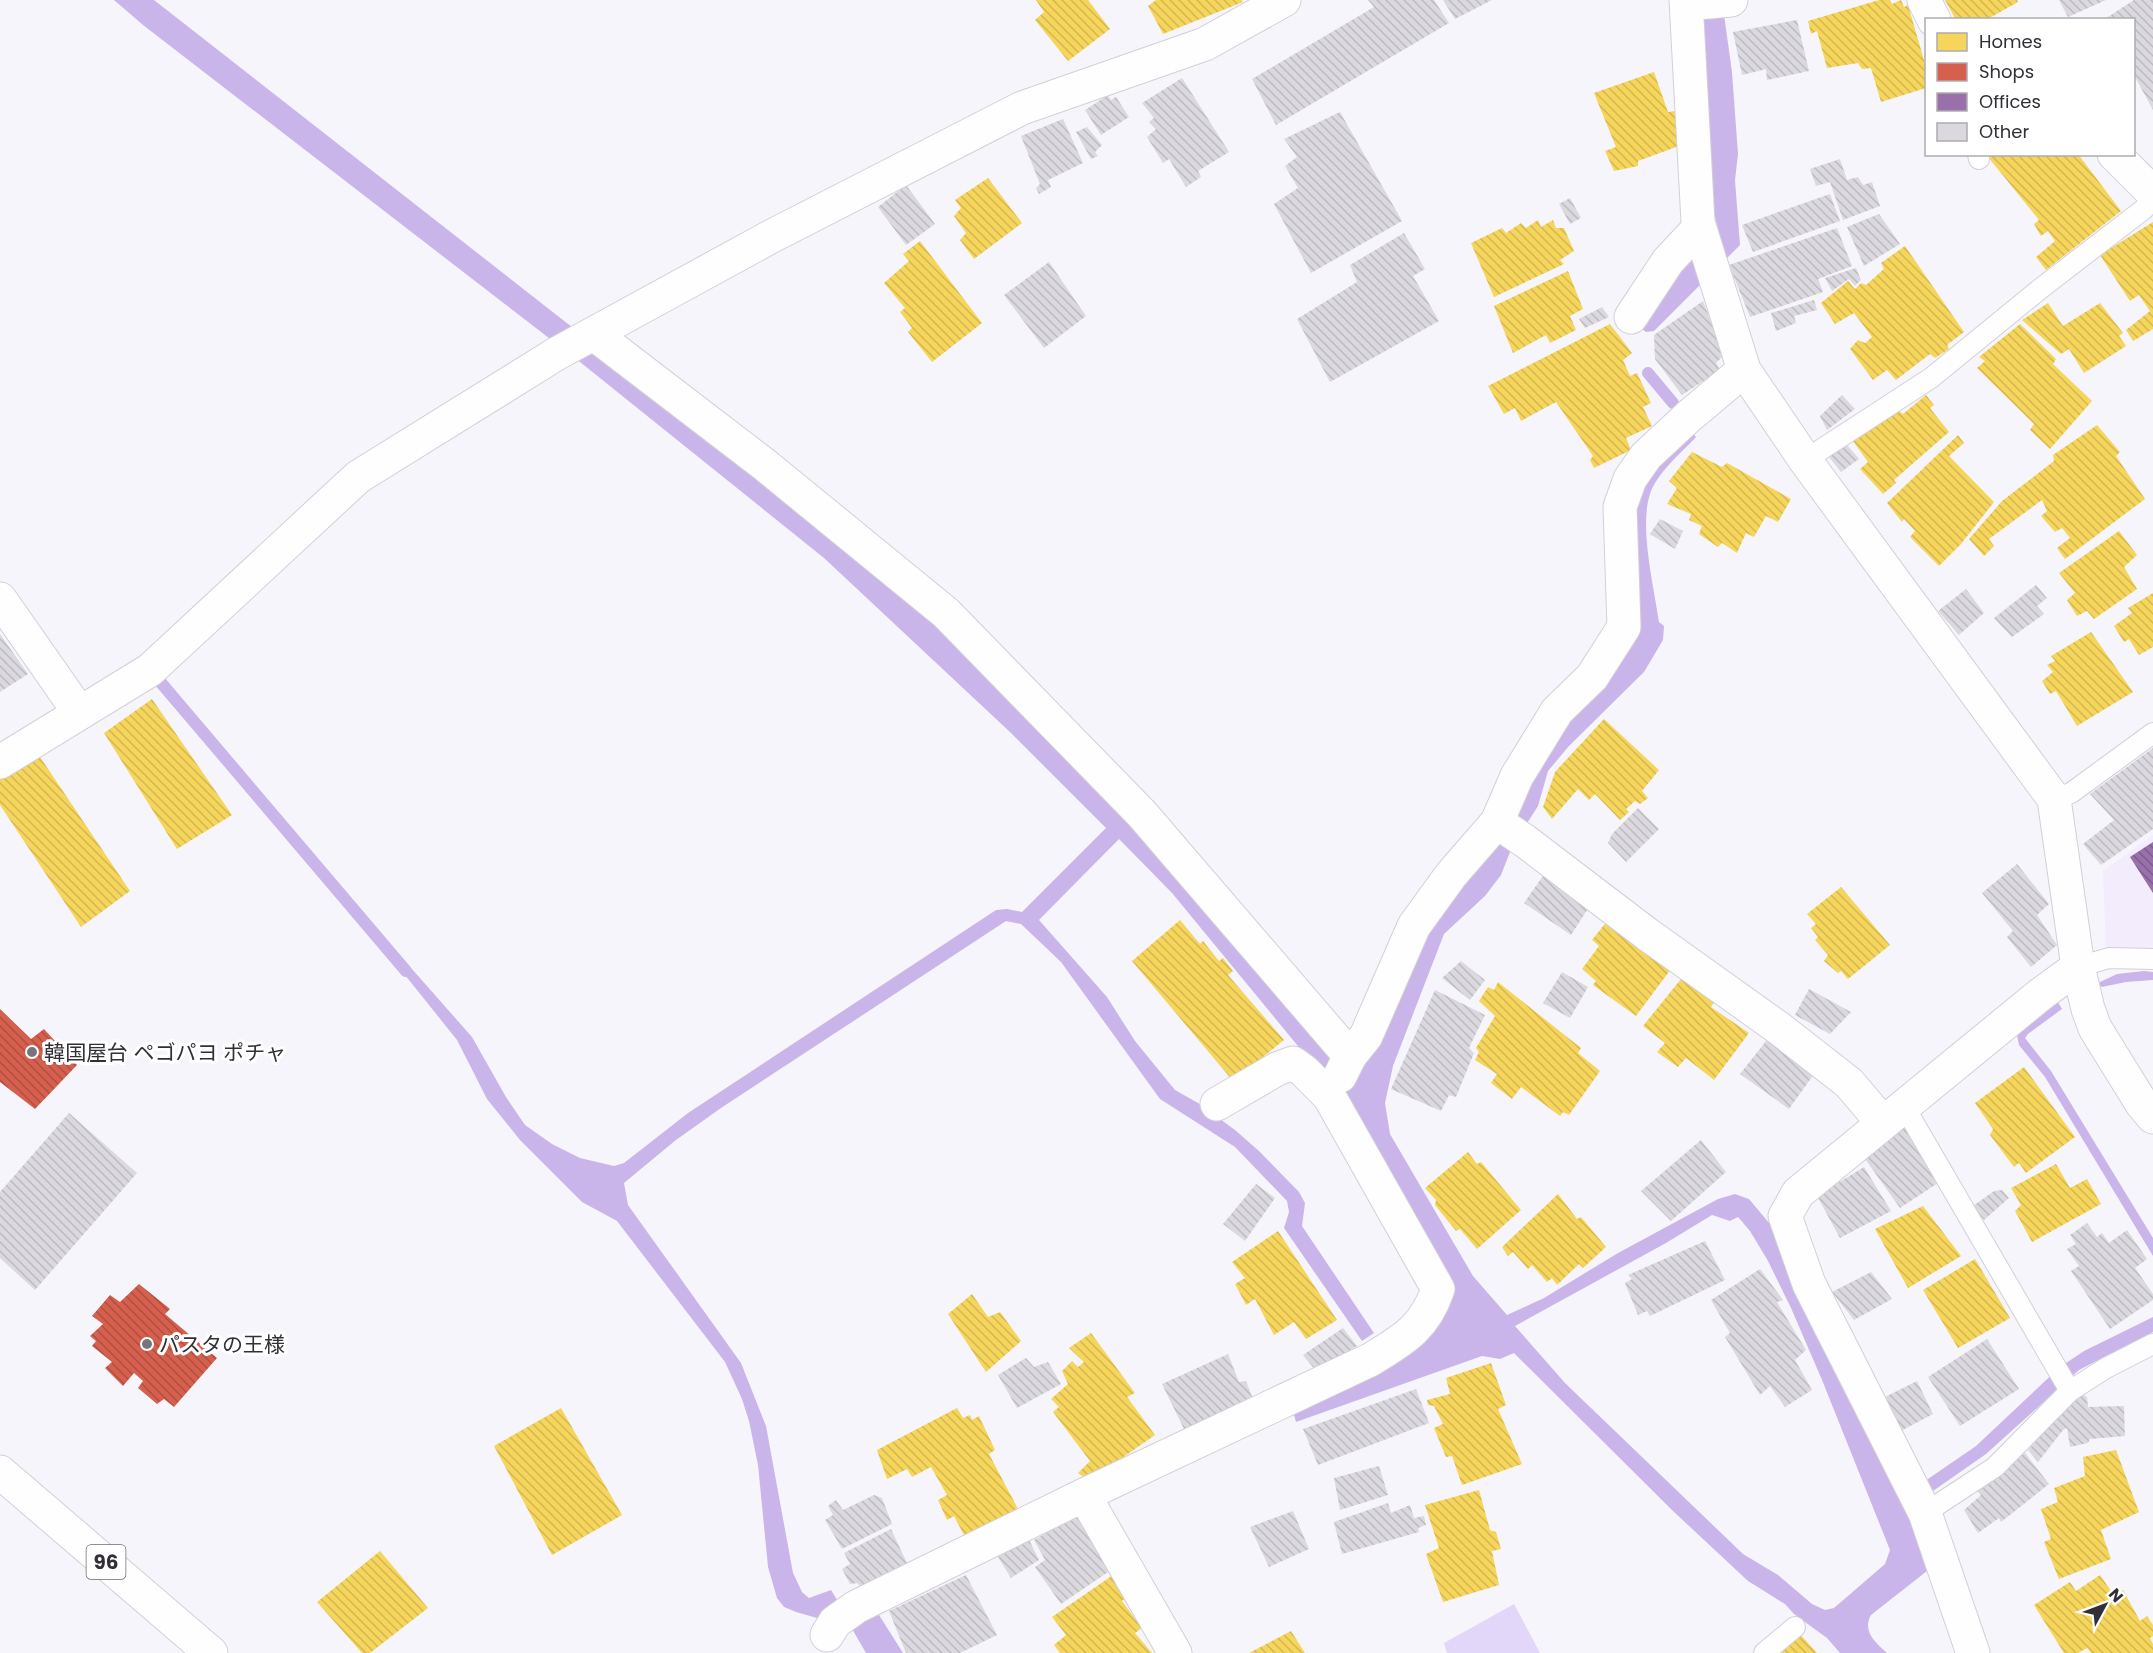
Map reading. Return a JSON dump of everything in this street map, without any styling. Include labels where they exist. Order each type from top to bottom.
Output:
[{"type":"street","points":[[0,762],[150,670],[358,477],[556,354],[772,236],[1022,108],[1205,44],[1284,0]]},
{"type":"street","points":[[1924,0],[1933,18]]},
{"type":"street","points":[[1701,2],[1706,250],[1744,369],[1804,460],[2054,799],[2078,968],[2088,1009],[2095,1028],[2142,1104],[2153,1117]]},
{"type":"street","points":[[2116,156],[2153,195]]},
{"type":"street","points":[[1631,317],[1668,261],[1706,250]]},
{"type":"street","points":[[593,335],[765,465],[946,613],[1142,813],[1350,1056]]},
{"type":"street","points":[[1330,1094],[1350,1056],[1366,1036],[1414,926],[1451,874],[1497,822],[1517,776],[1557,711],[1592,677],[1624,627],[1620,507],[1630,479],[1646,456],[1744,369]]},
{"type":"street","points":[[0,599],[79,712]]},
{"type":"street","points":[[1497,822],[1526,841],[1647,934],[1894,1114]]},
{"type":"street","points":[[1973,1653],[1924,1514],[1809,1284],[1785,1216],[1798,1193],[2041,994],[2078,968]]},
{"type":"street","points":[[832,1633],[1084,1495],[1380,1353],[1408,1337],[1432,1308],[1438,1289],[1330,1094],[1293,1063],[1277,1068],[1217,1104]]},
{"type":"street","name":"96","points":[[0,1472],[211,1653]]},
{"type":"street","points":[[1084,1495],[1175,1653]]},
{"type":"lane","points":[[1804,460],[1930,378],[2144,208],[2153,195]]},
{"type":"lane","points":[[2054,799],[2071,793],[2153,733]]},
{"type":"lane","points":[[2078,968],[2109,958],[2153,959]]},
{"type":"lane","points":[[1894,1114],[2070,1391]]},
{"type":"lane","points":[[1924,1514],[1995,1467],[2070,1391],[2106,1368],[2153,1344]]},
{"type":"lane","points":[[1764,1653],[1795,1627]]},
{"type":"shaded area","points":[[114,0],[154,0],[765,478],[927,613],[1120,805],[1342,1056],[1533,760],[1610,678],[1622,661],[1633,629],[1630,537],[1640,478],[1689,429],[1696,437],[1658,478],[1650,494],[1647,508],[1648,557],[1659,622],[1664,626],[1663,640],[1644,672],[1569,746],[1548,771],[1538,806],[1512,847],[1501,875],[1485,896],[1444,934],[1393,1066],[1385,1103],[1390,1134],[1473,1276],[1507,1315],[1544,1298],[1618,1253],[1718,1199],[1735,1194],[1749,1199],[1775,1230],[1931,1562],[1927,1571],[1871,1615],[1868,1626],[1871,1636],[1887,1653],[1840,1653],[1827,1638],[1794,1614],[1785,1604],[1748,1581],[1673,1511],[1514,1353],[1500,1359],[1482,1356],[1296,1422],[1292,1407],[1453,1292],[1326,1069],[1302,1051],[1172,893],[1119,839],[1039,920],[1107,997],[1135,1041],[1175,1090],[1198,1103],[1235,1130],[1299,1192],[1305,1203],[1302,1226],[1374,1333],[1362,1341],[1284,1228],[1289,1212],[1287,1201],[1235,1147],[1160,1099],[1061,962],[1021,924],[1006,921],[721,1108],[676,1140],[624,1183],[628,1205],[741,1363],[766,1426],[793,1573],[802,1592],[809,1598],[831,1590],[839,1603],[817,1618],[784,1607],[777,1598],[768,1567],[758,1465],[749,1421],[742,1399],[725,1362],[617,1221],[582,1202],[520,1140],[487,1099],[457,1040],[397,965],[397,959],[404,960],[472,1037],[506,1097],[525,1125],[552,1144],[580,1158],[614,1166],[624,1163],[688,1113],[996,910],[1007,909],[1022,912],[1106,828],[1011,733],[824,558],[580,362],[143,25]],"holes":[[[1712,1215],[1730,1221],[1738,1217],[1750,1231],[1791,1308],[1890,1550],[1885,1564],[1834,1608],[1825,1610],[1812,1604],[1778,1575],[1743,1554],[1565,1383],[1515,1326],[1666,1243]]]},
{"type":"shaded area","points":[[1722,0],[1732,72],[1738,154],[1735,180],[1740,245],[1654,331],[1646,332],[1641,328],[1673,276],[1719,240],[1710,186],[1702,21],[1708,12]]},
{"type":"shaded area","points":[[2153,835],[2153,952],[2106,951],[2103,871]]},
{"type":"shaded area","points":[[2153,972],[2153,980],[2102,987],[2099,985],[2100,982],[2117,974]]},
{"type":"shaded area","points":[[2058,1002],[2062,1009],[2025,1038],[2051,1071],[2153,1238],[2153,1256],[2045,1077],[2019,1045],[2017,1035],[2019,1030]]},
{"type":"shaded area","points":[[2153,1317],[2153,1332],[2079,1370],[1986,1454],[1933,1491],[1925,1481],[1976,1446],[2060,1367],[2084,1351]]},
{"type":"shaded area","points":[[1514,1604],[1540,1653],[1447,1653],[1444,1643]]},
{"type":"shaded area","points":[[874,1607],[903,1653],[866,1653],[848,1622]]},
{"type":"building: Homes","points":[[1036,0],[1088,0],[1110,29],[1068,61],[1035,20],[1044,12]]},
{"type":"building: Homes","points":[[1156,0],[1241,0],[1243,2],[1163,34],[1148,6]]},
{"type":"building: Homes","points":[[1879,0],[1890,0],[1892,4],[1901,0],[1904,7],[1908,5],[1925,64],[1925,88],[1881,102],[1871,68],[1862,69],[1858,63],[1827,68],[1817,31],[1811,34],[1808,21]]},
{"type":"building: Homes","points":[[1945,0],[2017,0],[2018,2],[1990,18],[1955,18]]},
{"type":"building: Homes","points":[[1654,72],[1668,112],[1675,111],[1679,146],[1638,161],[1638,166],[1614,171],[1605,151],[1616,147],[1594,93]]},
{"type":"building: Homes","points":[[2080,156],[2121,211],[2046,270],[2036,257],[2055,241],[2048,231],[2041,236],[2034,224],[2039,220],[1988,157]]},
{"type":"building: Homes","points":[[988,178],[1022,223],[974,259],[960,240],[966,233],[954,216],[961,208],[955,200]]},
{"type":"building: Homes","points":[[1538,220],[1541,227],[1553,220],[1556,228],[1564,228],[1574,251],[1560,260],[1564,264],[1494,297],[1471,243],[1502,228],[1506,233],[1521,223],[1526,228]]},
{"type":"building: Homes","points":[[2153,222],[2153,329],[2133,341],[2126,330],[2150,311],[2139,295],[2130,301],[2100,255]]},
{"type":"building: Homes","points":[[920,241],[982,323],[932,362],[908,332],[912,328],[900,312],[905,308],[884,283],[909,261],[903,254]]},
{"type":"building: Homes","points":[[1905,246],[1964,332],[1947,345],[1949,349],[1935,358],[1930,354],[1896,380],[1887,370],[1873,380],[1850,349],[1858,340],[1865,343],[1872,337],[1854,313],[1835,324],[1821,303],[1848,281],[1855,289],[1861,283],[1866,285],[1884,269],[1881,263]]},
{"type":"building: Homes","points":[[1568,271],[1583,309],[1570,316],[1576,330],[1550,343],[1546,335],[1513,353],[1494,306]]},
{"type":"building: Homes","points":[[2048,303],[2063,326],[2100,303],[2123,333],[2119,336],[2126,346],[2084,373],[2069,349],[2061,354],[2022,320]]},
{"type":"building: Homes","points":[[1610,324],[1632,353],[1623,360],[1630,376],[1637,373],[1651,403],[1643,407],[1652,426],[1626,438],[1631,450],[1594,468],[1590,460],[1593,456],[1556,402],[1521,421],[1515,408],[1504,414],[1488,386]]},
{"type":"building: Homes","points":[[2020,324],[2056,359],[2053,364],[2092,401],[2050,449],[2030,430],[2034,424],[1977,368],[1985,361],[1979,357]]},
{"type":"building: Homes","points":[[1926,395],[1934,405],[1930,408],[1949,432],[1894,480],[1896,483],[1883,494],[1860,469],[1868,462],[1853,441],[1899,411],[1903,414]]},
{"type":"building: Homes","points":[[2097,425],[2120,452],[2116,456],[2145,499],[2065,559],[2057,548],[2070,538],[2062,528],[2055,532],[2041,516],[2047,511],[2042,500],[1989,539],[1994,546],[1984,556],[1969,539],[2002,501],[2054,461],[2053,455]]},
{"type":"building: Homes","points":[[1958,435],[1964,443],[1949,456],[1994,502],[1961,544],[1939,566],[1910,537],[1915,531],[1904,519],[1902,522],[1887,503]]},
{"type":"building: Homes","points":[[1692,452],[1722,467],[1727,463],[1791,499],[1778,522],[1766,516],[1754,537],[1746,533],[1737,553],[1722,543],[1718,547],[1699,534],[1702,526],[1689,520],[1691,514],[1667,504],[1677,488],[1669,481]]},
{"type":"building: Homes","points":[[2119,531],[2137,555],[2124,567],[2137,589],[2094,619],[2087,611],[2077,616],[2067,600],[2075,593],[2059,573]]},
{"type":"building: Homes","points":[[2153,593],[2153,647],[2139,655],[2129,639],[2124,642],[2114,626],[2132,613],[2128,608]]},
{"type":"building: Homes","points":[[2091,632],[2133,692],[2077,726],[2056,691],[2050,694],[2042,681],[2053,672],[2047,665],[2055,661],[2051,656]]},
{"type":"building: Homes","points":[[152,699],[232,815],[177,849],[104,733]]},
{"type":"building: Homes","points":[[1604,719],[1659,770],[1642,791],[1648,798],[1640,804],[1635,801],[1626,809],[1629,812],[1620,820],[1595,794],[1589,800],[1578,789],[1552,819],[1543,807],[1555,772]]},
{"type":"building: Homes","points":[[38,754],[130,891],[81,927],[0,805],[0,776]]},
{"type":"building: Homes","points":[[1841,887],[1890,945],[1848,979],[1841,971],[1838,973],[1824,961],[1828,955],[1815,940],[1818,937],[1811,928],[1816,924],[1807,914]]},
{"type":"building: Homes","points":[[1180,920],[1200,944],[1203,941],[1219,961],[1223,958],[1233,971],[1228,975],[1284,1040],[1233,1081],[1132,961]]},
{"type":"building: Homes","points":[[1608,920],[1674,965],[1636,1016],[1593,985],[1596,981],[1582,969],[1599,946],[1592,940]]},
{"type":"building: Homes","points":[[1685,974],[1717,998],[1711,1007],[1749,1033],[1714,1080],[1686,1058],[1678,1067],[1657,1052],[1665,1043],[1643,1026]]},
{"type":"building: Homes","points":[[1498,982],[1581,1048],[1578,1053],[1600,1071],[1569,1115],[1563,1112],[1560,1116],[1521,1087],[1512,1099],[1491,1083],[1497,1074],[1475,1060],[1479,1052],[1476,1048],[1495,1016],[1479,1001],[1488,987],[1494,990]]},
{"type":"building: Homes","points":[[2024,1067],[2075,1137],[2026,1173],[2019,1163],[2014,1167],[1990,1135],[1993,1129],[1975,1103]]},
{"type":"building: Homes","points":[[1468,1152],[1477,1164],[1481,1162],[1521,1210],[1477,1249],[1460,1229],[1456,1231],[1435,1205],[1436,1200],[1425,1188]]},
{"type":"building: Homes","points":[[2056,1164],[2070,1188],[2087,1179],[2101,1204],[2032,1242],[2015,1211],[2021,1205],[2011,1188]]},
{"type":"building: Homes","points":[[1558,1194],[1577,1219],[1581,1217],[1606,1247],[1583,1268],[1579,1264],[1557,1285],[1552,1278],[1547,1282],[1532,1265],[1528,1269],[1513,1252],[1508,1256],[1502,1247]]},
{"type":"building: Homes","points":[[1923,1206],[1961,1256],[1908,1288],[1875,1229]]},
{"type":"building: Homes","points":[[1278,1231],[1337,1320],[1306,1339],[1294,1322],[1274,1335],[1255,1299],[1246,1305],[1235,1284],[1245,1278],[1232,1262]]},
{"type":"building: Homes","points":[[1975,1259],[2010,1318],[1958,1348],[1923,1290]]},
{"type":"building: Homes","points":[[972,1294],[988,1317],[1000,1312],[1021,1341],[986,1372],[948,1314]]},
{"type":"building: Homes","points":[[1091,1333],[1135,1393],[1127,1397],[1155,1435],[1089,1481],[1078,1473],[1090,1461],[1053,1412],[1059,1407],[1051,1399],[1068,1384],[1062,1371],[1072,1361],[1078,1367],[1084,1362],[1069,1348]]},
{"type":"building: Homes","points":[[1491,1363],[1506,1405],[1498,1409],[1522,1464],[1462,1485],[1452,1456],[1446,1457],[1434,1428],[1443,1424],[1434,1406],[1428,1405],[1427,1400],[1450,1394],[1446,1378]]},
{"type":"building: Homes","points":[[561,1408],[622,1515],[552,1555],[494,1446]]},
{"type":"building: Homes","points":[[957,1408],[963,1418],[970,1415],[972,1420],[979,1416],[995,1450],[989,1454],[1019,1511],[965,1537],[954,1516],[947,1520],[938,1500],[947,1495],[931,1467],[912,1477],[907,1469],[887,1479],[877,1450]]},
{"type":"building: Homes","points":[[2116,1450],[2139,1512],[2101,1530],[2111,1559],[2059,1579],[2044,1542],[2051,1539],[2041,1509],[2058,1502],[2054,1488],[2085,1476],[2083,1457]]},
{"type":"building: Homes","points":[[1479,1490],[1490,1530],[1496,1532],[1501,1549],[1492,1551],[1499,1585],[1443,1602],[1426,1554],[1439,1548],[1425,1505]]},
{"type":"building: Homes","points":[[380,1551],[428,1608],[370,1653],[362,1653],[317,1602]]},
{"type":"building: Homes","points":[[1113,1575],[1129,1595],[1122,1601],[1142,1628],[1135,1633],[1152,1653],[1060,1653],[1054,1645],[1066,1635],[1052,1617]]},
{"type":"building: Homes","points":[[2100,1575],[2113,1594],[2123,1590],[2140,1621],[2147,1616],[2153,1625],[2153,1636],[2150,1638],[2153,1653],[2091,1653],[2087,1648],[2078,1653],[2064,1653],[2034,1605],[2070,1582],[2076,1591]]},
{"type":"building: Homes","points":[[1291,1631],[1305,1653],[1249,1653]]},
{"type":"building: Homes","points":[[1800,1634],[1817,1653],[1777,1653]]},
{"type":"building: Shops","name":"韓国屋台 ペゴパヨ ポチャ","points":[[0,1009],[31,1039],[44,1029],[77,1065],[35,1109],[0,1082]]},
{"type":"building: Shops","name":"パスタの王様","points":[[139,1284],[170,1309],[165,1314],[217,1358],[174,1407],[164,1399],[157,1404],[138,1388],[143,1381],[134,1373],[123,1386],[105,1368],[112,1362],[92,1346],[96,1341],[90,1336],[103,1324],[92,1316],[110,1295],[120,1302]]},
{"type":"building: Offices","points":[[2153,842],[2153,893],[2130,857]]},
{"type":"building: Other","points":[[1368,0],[1434,0],[1449,23],[1276,125],[1252,79],[1374,7]]},
{"type":"building: Other","points":[[1443,0],[1492,0],[1455,19]]},
{"type":"building: Other","points":[[2059,0],[2106,0],[2068,17]]},
{"type":"building: Other","points":[[2134,0],[2153,0],[2153,110],[2135,77],[2135,18],[2106,18]]},
{"type":"building: Other","points":[[1797,20],[1809,71],[1767,80],[1766,69],[1742,75],[1733,32]]},
{"type":"building: Other","points":[[1182,78],[1229,152],[1198,171],[1201,177],[1186,187],[1169,159],[1163,163],[1147,137],[1156,129],[1149,122],[1154,118],[1142,103]]},
{"type":"building: Other","points":[[1108,95],[1111,100],[1116,97],[1129,117],[1101,135],[1085,110]]},
{"type":"building: Other","points":[[1340,112],[1402,221],[1311,273],[1274,204],[1298,188],[1285,166],[1297,157],[1284,139]]},
{"type":"building: Other","points":[[1063,119],[1083,163],[1048,180],[1051,187],[1039,194],[1036,188],[1040,184],[1021,136]]},
{"type":"building: Other","points":[[1087,127],[1102,145],[1095,152],[1098,156],[1091,159],[1076,132]]},
{"type":"building: Other","points":[[1840,159],[1847,180],[1858,177],[1863,185],[1872,182],[1880,206],[1843,220],[1830,182],[1816,186],[1810,169]]},
{"type":"building: Other","points":[[906,185],[935,224],[906,245],[878,207]]},
{"type":"building: Other","points":[[1830,194],[1840,221],[1753,252],[1742,225]]},
{"type":"building: Other","points":[[1570,198],[1581,218],[1570,224],[1559,204]]},
{"type":"building: Other","points":[[1879,214],[1900,244],[1864,266],[1847,227]]},
{"type":"building: Other","points":[[1837,228],[1852,266],[1818,279],[1823,292],[1750,317],[1729,265]]},
{"type":"building: Other","points":[[1404,233],[1425,269],[1413,276],[1439,321],[1330,382],[1297,319],[1357,282],[1350,265]]},
{"type":"building: Other","points":[[1049,262],[1086,316],[1044,348],[1004,295]]},
{"type":"building: Other","points":[[1856,268],[1861,280],[1855,286],[1849,279],[1832,291],[1825,278]]},
{"type":"building: Other","points":[[1814,300],[1817,310],[1794,316],[1796,323],[1776,331],[1771,313]]},
{"type":"building: Other","points":[[1703,301],[1724,355],[1716,363],[1720,370],[1682,395],[1655,359],[1654,335]]},
{"type":"building: Other","points":[[1602,307],[1609,317],[1585,328],[1579,319]]},
{"type":"building: Other","points":[[1842,395],[1855,409],[1827,430],[1820,416]]},
{"type":"building: Other","points":[[1847,445],[1859,459],[1841,472],[1829,457]]},
{"type":"building: Other","points":[[1660,519],[1683,531],[1675,549],[1650,534]]},
{"type":"building: Other","points":[[2036,585],[2047,598],[2037,606],[2044,614],[2012,637],[1994,618]]},
{"type":"building: Other","points":[[1966,589],[1984,613],[1959,635],[1938,611]]},
{"type":"building: Other","points":[[0,634],[28,674],[0,692]]},
{"type":"building: Other","points":[[2153,748],[2153,829],[2101,865],[2083,844],[2114,820],[2090,794]]},
{"type":"building: Other","points":[[1638,808],[1659,829],[1626,862],[1608,843],[1612,834]]},
{"type":"building: Other","points":[[2017,864],[2049,904],[2037,915],[2057,945],[2031,967],[2007,937],[2013,931],[1982,893]]},
{"type":"building: Other","points":[[1545,873],[1591,904],[1571,935],[1524,903]]},
{"type":"building: Other","points":[[1461,961],[1485,980],[1470,1000],[1442,978]]},
{"type":"building: Other","points":[[1562,972],[1588,987],[1570,1018],[1543,1003]]},
{"type":"building: Other","points":[[1809,989],[1851,1012],[1830,1034],[1795,1015]]},
{"type":"building: Other","points":[[1435,990],[1485,1015],[1469,1048],[1474,1053],[1456,1097],[1449,1095],[1441,1111],[1391,1089]]},
{"type":"building: Other","points":[[1770,1036],[1817,1070],[1789,1109],[1740,1074]]},
{"type":"building: Other","points":[[69,1113],[137,1173],[35,1290],[0,1258],[0,1192]]},
{"type":"building: Other","points":[[1907,1125],[1941,1181],[1900,1208],[1863,1156]]},
{"type":"building: Other","points":[[1701,1140],[1726,1172],[1671,1221],[1641,1191]]},
{"type":"building: Other","points":[[1864,1167],[1891,1211],[1840,1238],[1817,1196]]},
{"type":"building: Other","points":[[1256,1184],[1275,1198],[1245,1241],[1223,1224]]},
{"type":"building: Other","points":[[2002,1190],[2009,1198],[1984,1220],[1973,1206],[1994,1191]]},
{"type":"building: Other","points":[[2087,1223],[2097,1237],[2102,1233],[2109,1243],[2127,1230],[2147,1259],[2135,1268],[2153,1294],[2153,1300],[2110,1329],[2071,1271],[2079,1266],[2067,1249],[2076,1244],[2070,1235]]},
{"type":"building: Other","points":[[1705,1241],[1725,1280],[1650,1316],[1647,1311],[1638,1315],[1625,1283],[1632,1279],[1628,1275]]},
{"type":"building: Other","points":[[1760,1269],[1783,1300],[1777,1302],[1806,1350],[1795,1360],[1812,1390],[1785,1407],[1770,1386],[1760,1395],[1725,1337],[1730,1333],[1711,1300]]},
{"type":"building: Other","points":[[1871,1272],[1892,1299],[1854,1320],[1832,1292]]},
{"type":"building: Other","points":[[1343,1328],[1357,1346],[1316,1371],[1303,1355]]},
{"type":"building: Other","points":[[1987,1339],[2019,1389],[1960,1426],[1928,1377]]},
{"type":"building: Other","points":[[1228,1354],[1239,1382],[1246,1381],[1253,1399],[1184,1429],[1162,1384]]},
{"type":"building: Other","points":[[1026,1358],[1034,1367],[1048,1362],[1061,1384],[1017,1408],[998,1375]]},
{"type":"building: Other","points":[[1917,1381],[1933,1414],[1897,1433],[1881,1399]]},
{"type":"building: Other","points":[[1416,1389],[1429,1423],[1318,1465],[1303,1429]]},
{"type":"building: Other","points":[[2082,1394],[2087,1397],[2088,1407],[2124,1406],[2125,1436],[2090,1439],[2088,1443],[2070,1447],[2067,1428],[2038,1462],[2028,1450],[2063,1410]]},
{"type":"building: Other","points":[[2025,1453],[2049,1484],[2001,1522],[1999,1518],[1978,1533],[1964,1510],[1981,1495],[1976,1489]]},
{"type":"building: Other","points":[[1379,1466],[1388,1495],[1340,1510],[1334,1478]]},
{"type":"building: Other","points":[[874,1495],[882,1498],[892,1524],[842,1549],[825,1520],[833,1515],[828,1506],[836,1500],[843,1510]]},
{"type":"building: Other","points":[[1388,1503],[1391,1513],[1410,1505],[1414,1518],[1424,1516],[1426,1525],[1418,1528],[1419,1532],[1342,1554],[1334,1522]]},
{"type":"building: Other","points":[[1293,1511],[1309,1549],[1269,1567],[1250,1527]]},
{"type":"building: Other","points":[[1077,1516],[1111,1570],[1061,1604],[1035,1567],[1045,1560],[1034,1540]]},
{"type":"building: Other","points":[[891,1529],[907,1563],[860,1586],[857,1583],[850,1584],[842,1569],[850,1564],[844,1553]]},
{"type":"building: Other","points":[[1029,1540],[1039,1560],[1011,1578],[998,1557]]},
{"type":"building: Other","points":[[966,1575],[997,1635],[960,1653],[906,1653],[889,1611]]},
{"type":"waterway","points":[[1648,373],[1673,403]]},
{"type":"waterway","points":[[151,671],[406,971]]},
{"type":"place","name":"韓国屋台 ペゴパヨ ポチャ","points":[[32,1052]]},
{"type":"place","name":"パスタの王様","points":[[147,1344]]}]
